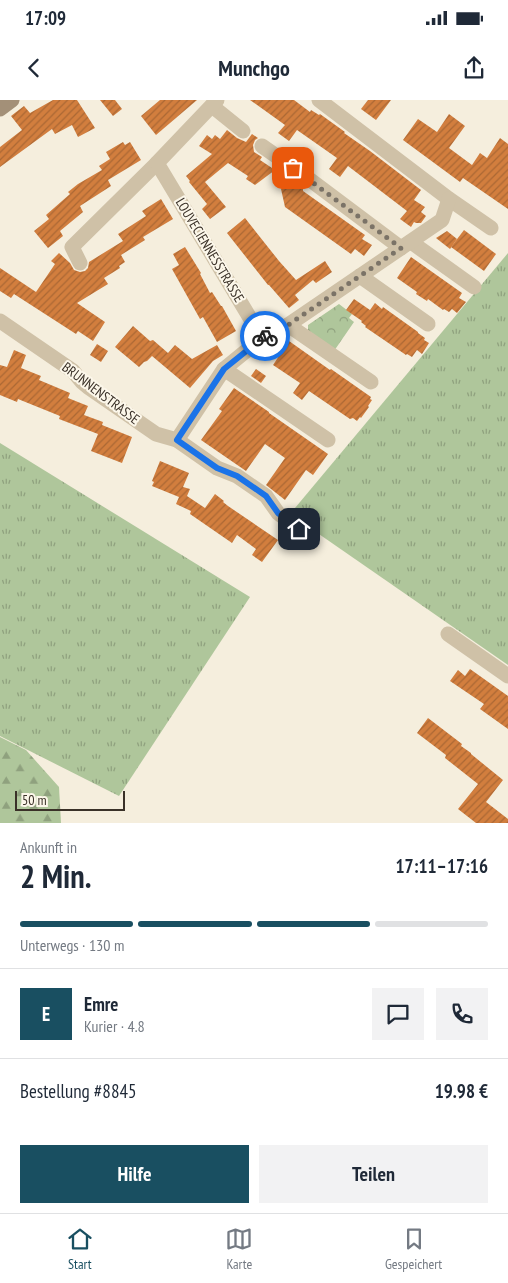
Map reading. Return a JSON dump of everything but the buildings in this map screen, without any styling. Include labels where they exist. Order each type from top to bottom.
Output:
[{"type":"street","points":[[0,109],[12,100]]},
{"type":"street","points":[[319,100],[449,199],[491,228]]},
{"type":"street","points":[[80,263],[72,247],[157,163],[214,103],[243,131]]},
{"type":"street","points":[[262,146],[406,245],[474,287]]},
{"type":"street","name":"LOUVECIENNESSTRASSE","points":[[157,163],[262,338]]},
{"type":"street","points":[[177,440],[224,369],[262,338],[288,325],[442,220],[449,199]]},
{"type":"street","points":[[360,276],[428,324]]},
{"type":"street","name":"BRUNNENSTRASSE","points":[[0,321],[73,371],[88,387],[156,434],[177,440],[217,468],[237,476],[266,496],[278,513],[299,529]]},
{"type":"street","points":[[288,325],[371,382]]},
{"type":"street","points":[[224,369],[328,440]]},
{"type":"street","points":[[448,634],[508,676]]},
{"type":"green space","points":[[508,253],[508,665],[290,514]]},
{"type":"green space","points":[[339,304],[352,314],[349,318],[354,322],[334,351],[308,332],[308,325]]},
{"type":"green space","points":[[0,443],[250,597],[119,796],[0,736]]},
{"type":"green space","points":[[0,737],[26,750],[59,787],[61,823],[0,823]]},
{"type":"way so far","points":[[265,336],[288,325],[401,248],[293,168]]},
{"type":"route","points":[[265,336],[224,369],[177,440],[217,468],[237,476],[266,496],[278,513],[299,529]]}]
